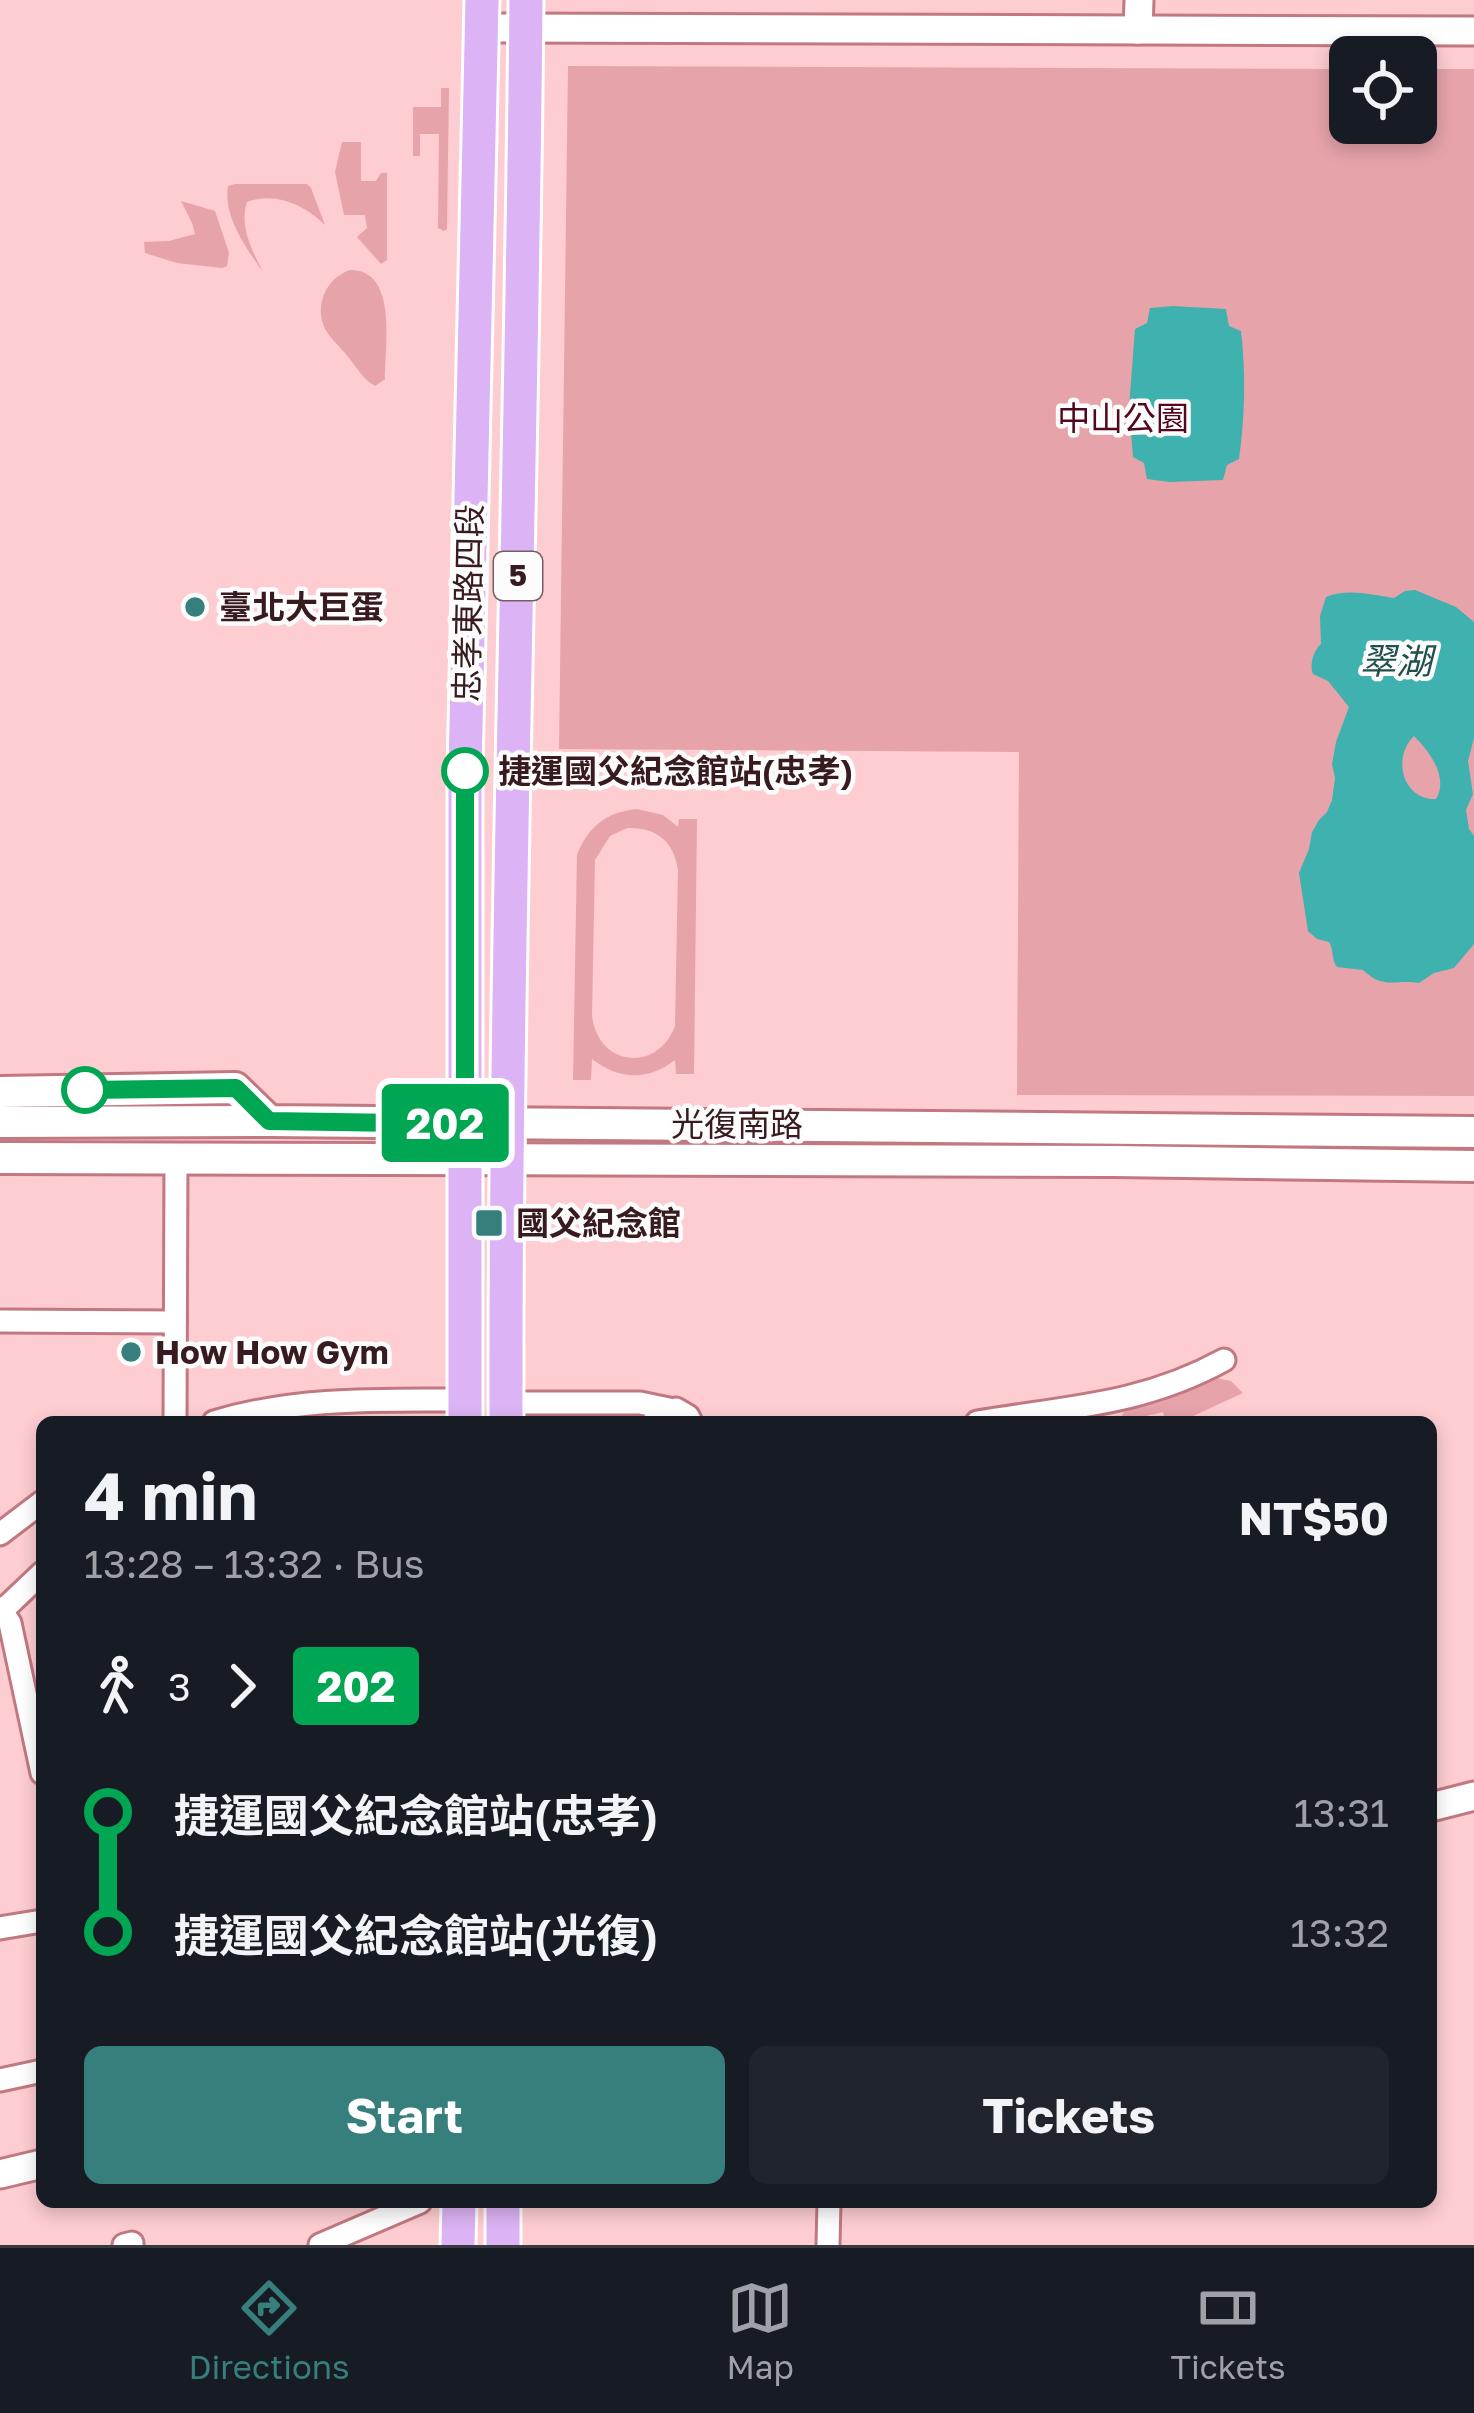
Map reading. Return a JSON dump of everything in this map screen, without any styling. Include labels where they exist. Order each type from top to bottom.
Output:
[{"type":"main road","name":"忠孝東路四段","points":[[465,1411],[465,771],[482,14]]},
{"type":"main road","name":"忠孝東路四段","points":[[506,1412],[525,14]]},
{"type":"main road","points":[[0,1091],[236,1088],[269,1121]]},
{"type":"main road","name":"光復南路","points":[[0,1121],[1474,1132]]},
{"type":"main road","name":"光復南路","points":[[0,1158],[1474,1166]]},
{"type":"main road","points":[[458,2245],[459,2208]]},
{"type":"main road","points":[[503,2208],[503,2245]]},
{"type":"street","points":[[1138,30],[1139,0]]},
{"type":"street","points":[[482,14],[1138,30],[1474,31]]},
{"type":"street","points":[[175,1416],[176,1159]]},
{"type":"street","points":[[0,1321],[176,1322]]},
{"type":"street","points":[[1020,1416],[1113,1403],[1163,1388],[1224,1360]]},
{"type":"street","points":[[293,1413],[349,1400],[465,1411]]},
{"type":"street","points":[[506,1412],[640,1402],[661,1416]]},
{"type":"street","points":[[0,1534],[36,1507]]},
{"type":"street","points":[[36,1578],[1,1610],[10,1623],[36,1745]]},
{"type":"street","points":[[1437,1805],[1474,1796]]},
{"type":"street","points":[[0,1928],[36,1922]]},
{"type":"street","points":[[0,2080],[36,2072]]},
{"type":"street","points":[[0,2174],[36,2165]]},
{"type":"street","points":[[320,2245],[406,2208]]},
{"type":"street","points":[[828,2245],[829,2208]]},
{"type":"green space","name":"中山公園","points":[[568,66],[1329,69],[1329,144],[1437,144],[1437,69],[1474,69],[1474,1096],[1017,1095],[1019,752],[559,749]]},
{"type":"green space","points":[[441,88],[449,88],[444,231],[438,228],[439,134],[420,134],[420,156],[413,156],[413,107],[441,107]]},
{"type":"green space","points":[[342,142],[361,142],[361,181],[376,181],[387,173],[387,260],[381,264],[357,237],[367,228],[365,215],[344,215],[335,172]]},
{"type":"green space","points":[[307,184],[325,225],[289,202],[268,198],[247,202],[246,229],[263,272],[232,220],[227,197],[228,186]]},
{"type":"green space","points":[[181,201],[215,211],[229,253],[227,266],[177,263],[145,253],[144,242],[195,234]]},
{"type":"green space","points":[[350,270],[376,282],[386,312],[385,379],[375,386],[329,335],[321,316],[327,288]]},
{"type":"green space","points":[[637,809],[663,815],[678,827],[679,819],[697,819],[694,1074],[676,1074],[675,1060],[654,1072],[634,1075],[613,1071],[592,1059],[591,1080],[573,1080],[577,855],[600,823]],"holes":[[[637,828],[655,833],[668,844],[678,870],[675,1026],[655,1052],[629,1058],[605,1045],[592,1015],[595,860],[610,836]]]},
{"type":"green space","points":[[1216,1378],[1231,1381],[1243,1393],[1193,1416],[1164,1416],[1163,1412],[1122,1416]]},
{"type":"water","points":[[1150,308],[1226,309],[1229,326],[1241,331],[1241,443],[1239,459],[1227,465],[1223,480],[1147,479],[1144,463],[1133,457],[1129,407],[1135,329],[1147,323]]},
{"type":"water","name":"翠湖","points":[[1415,590],[1456,607],[1474,622],[1474,738],[1468,761],[1473,794],[1466,810],[1474,836],[1474,944],[1454,968],[1419,983],[1384,982],[1363,970],[1337,967],[1329,942],[1308,931],[1299,873],[1312,832],[1332,800],[1336,742],[1349,707],[1312,670],[1321,644],[1320,616],[1326,597],[1351,593],[1394,598]],"holes":[[[1414,736],[1439,774],[1436,799],[1415,793],[1404,776],[1403,755]]]},
{"type":"bus line","name":"202","points":[[85,1090],[236,1088],[269,1121],[465,1124],[465,771]]},
{"type":"place","name":"臺北大巨蛋","points":[[195,607]]},
{"type":"place","name":"捷運國父紀念館站(忠孝)","points":[[465,771]]},
{"type":"place","name":"國父紀念館","points":[[489,1223]]},
{"type":"place","name":"How How Gym","points":[[131,1352]]}]
